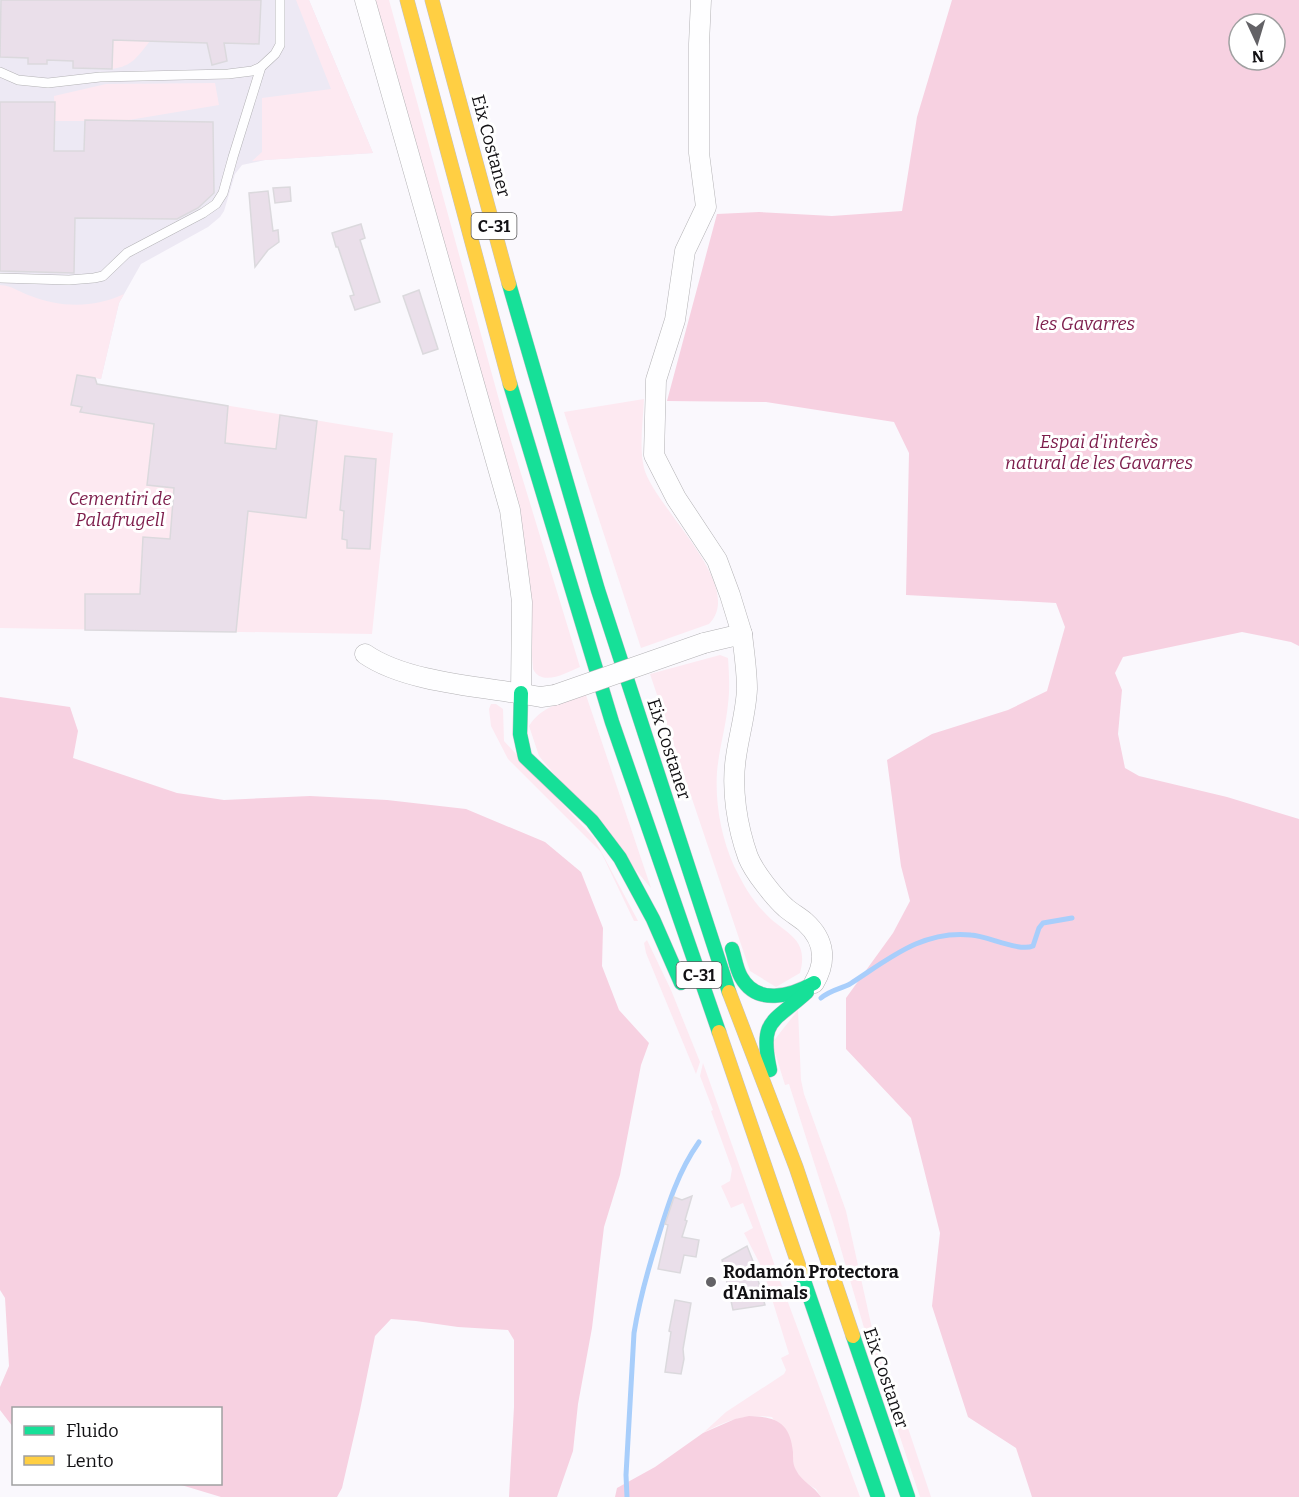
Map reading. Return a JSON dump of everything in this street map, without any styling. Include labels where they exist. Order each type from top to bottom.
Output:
[{"type":"highway","name":"C-31","points":[[406,0],[511,389],[612,722],[878,1497]]},
{"type":"highway","name":"Eix Costaner","points":[[432,0],[532,368],[602,601],[729,993],[796,1167],[908,1497]]},
{"type":"highway","points":[[558,452],[703,867]]},
{"type":"highway","points":[[521,693],[520,746],[525,757],[591,821],[613,848],[637,889],[669,954],[687,998]]},
{"type":"highway","points":[[726,934],[742,978],[757,992],[776,998],[785,997],[814,983]]},
{"type":"highway","points":[[796,1167],[765,1052],[764,1037],[769,1023],[797,1002],[814,983]]},
{"type":"highway","points":[[715,1064],[794,1251]]},
{"type":"street","points":[[365,0],[510,510],[522,602],[521,693]]},
{"type":"street","points":[[701,0],[699,153],[706,207],[685,251],[675,320],[656,380],[654,454],[676,498],[717,560],[742,634],[747,690],[736,758],[734,789],[741,832],[749,859],[766,885],[785,908],[806,923],[815,935],[823,952],[822,970],[814,983]]},
{"type":"street","points":[[365,654],[389,667],[432,679],[541,697],[555,695],[704,643],[742,634]]},
{"type":"lane","points":[[0,72],[18,80],[48,83],[100,78],[241,73],[261,67],[275,54],[280,45],[280,0]]},
{"type":"lane","points":[[0,278],[69,280],[94,279],[103,276],[127,254],[216,204],[223,193],[261,67]]},
{"type":"shaded area","points":[[0,0],[309,0],[373,153],[265,160],[242,165],[235,174],[224,211],[220,217],[208,227],[141,264],[119,303],[101,379],[0,362]]},
{"type":"green space","points":[[296,0],[309,0],[373,153],[252,161],[262,152],[262,98],[331,89]]},
{"type":"green space","points":[[372,0],[389,0],[504,418],[580,667],[555,677],[542,677],[533,669],[528,601]]},
{"type":"green space","name":"les Gavarres","points":[[952,0],[1299,0],[1299,646],[1291,642],[1242,632],[1123,657],[1115,673],[1122,690],[1118,734],[1125,768],[1139,776],[1227,797],[1299,819],[1299,1497],[1032,1497],[1016,1448],[968,1417],[932,1306],[940,1233],[911,1118],[846,1049],[846,998],[893,933],[910,901],[901,866],[887,760],[932,734],[1008,710],[1047,691],[1065,627],[1056,603],[906,595],[909,453],[894,422],[766,402],[667,401],[717,214],[759,212],[832,216],[902,211],[917,117]]},
{"type":"green space","points":[[113,40],[150,41],[130,63],[112,69]]},
{"type":"green space","points":[[215,83],[219,105],[123,121],[55,121],[54,96],[106,84]]},
{"type":"green space","name":"Cementiri de Palafrugell","points":[[0,285],[42,300],[78,305],[101,302],[124,294],[119,303],[101,379],[96,378],[97,384],[393,433],[372,634],[0,628]]},
{"type":"green space","points":[[644,399],[642,443],[644,468],[651,484],[708,568],[716,589],[718,608],[709,624],[641,648],[564,412]]},
{"type":"green space","points":[[720,655],[728,658],[729,675],[728,704],[718,763],[717,784],[720,820],[726,843],[734,866],[751,896],[771,919],[793,937],[801,951],[800,973],[776,987],[750,971],[650,674]]},
{"type":"green space","points":[[586,695],[651,888],[539,756],[529,726],[534,719],[554,705]]},
{"type":"green space","points":[[0,697],[70,707],[78,731],[73,758],[177,793],[224,800],[310,796],[387,800],[466,809],[545,842],[581,872],[603,928],[602,966],[619,1010],[649,1043],[641,1065],[620,1175],[604,1227],[592,1328],[578,1404],[573,1451],[557,1497],[509,1497],[514,1407],[514,1340],[508,1330],[391,1319],[375,1336],[342,1488],[337,1497],[221,1497],[181,1485],[222,1485],[222,1407],[12,1407],[12,1426],[0,1410],[0,1387],[9,1366],[5,1298],[0,1290]]},
{"type":"green space","points":[[491,704],[496,704],[503,709],[504,741],[594,838],[638,921],[634,921],[601,852],[508,759],[491,726],[489,709]]},
{"type":"green space","points":[[647,940],[671,990],[700,1062],[696,1074],[646,953],[644,943]]},
{"type":"green space","points":[[798,1010],[801,1080],[804,1094],[846,1211],[877,1351],[909,1431],[931,1497],[920,1497],[867,1338],[789,1084],[785,1085],[772,1043]]},
{"type":"green space","points":[[703,1063],[860,1497],[821,1497],[816,1489],[803,1481],[794,1468],[792,1449],[772,1417],[753,1416],[736,1419],[703,1433],[726,1412],[784,1374],[786,1370],[781,1358],[789,1354],[763,1270],[744,1233],[753,1228],[743,1203],[731,1208],[721,1186],[730,1181],[732,1169],[700,1076]]},
{"type":"green space","points":[[749,1416],[774,1420],[785,1428],[789,1434],[796,1470],[821,1497],[615,1497],[617,1488],[655,1467],[703,1433],[735,1419]]},
{"type":"building","points":[[1,0],[261,0],[259,44],[224,43],[227,61],[212,65],[207,43],[113,40],[112,69],[73,68],[73,61],[47,60],[47,64],[28,64],[28,58],[0,57]]},
{"type":"building","points":[[0,102],[55,102],[54,151],[84,151],[85,120],[213,122],[214,193],[198,208],[177,219],[75,218],[74,273],[0,271]]},
{"type":"building","points":[[290,187],[291,201],[275,203],[273,188]]},
{"type":"building","points":[[268,191],[273,231],[278,230],[279,242],[268,250],[255,267],[249,193]]},
{"type":"building","points":[[361,224],[365,238],[360,240],[380,302],[355,310],[350,296],[354,295],[332,233]]},
{"type":"building","points":[[419,290],[438,349],[423,354],[403,296]]},
{"type":"building","points":[[77,375],[95,378],[97,384],[228,406],[225,443],[276,449],[280,415],[317,421],[306,518],[248,511],[236,632],[85,630],[85,594],[140,594],[143,537],[170,539],[174,488],[147,485],[154,424],[80,412],[82,407],[71,405]]},
{"type":"building","points":[[345,456],[376,459],[370,549],[347,548],[347,540],[342,539],[344,511],[340,510]]},
{"type":"building","points":[[692,1196],[682,1237],[699,1240],[696,1257],[684,1255],[680,1273],[658,1269],[668,1225],[665,1224],[674,1197],[682,1200]]},
{"type":"building","points":[[747,1246],[760,1279],[758,1280],[765,1305],[733,1310],[722,1260]]},
{"type":"building","points":[[675,1300],[691,1303],[681,1374],[665,1372]]},
{"type":"waterway","points":[[821,998],[831,991],[850,984],[893,956],[921,942],[937,937],[971,935],[1027,947],[1033,946],[1043,923],[1072,918]]},
{"type":"waterway","points":[[627,1497],[626,1475],[634,1333],[638,1310],[669,1204],[679,1178],[699,1142]]},
{"type":"traffic: fast","points":[[509,284],[598,590],[729,992]]},
{"type":"traffic: fast","points":[[510,384],[612,722],[719,1032]]},
{"type":"traffic: fast","points":[[521,693],[520,734],[525,757],[592,821],[620,858],[653,919],[681,983]]},
{"type":"traffic: fast","points":[[732,949],[741,977],[756,992],[775,996],[795,992],[814,983]]},
{"type":"traffic: fast","points":[[770,1070],[766,1041],[768,1031],[777,1017],[807,992]]},
{"type":"traffic: fast","points":[[801,1272],[878,1497]]},
{"type":"traffic: fast","points":[[853,1336],[908,1497]]},
{"type":"traffic: slow","points":[[407,0],[510,384]]},
{"type":"traffic: slow","points":[[432,0],[509,284]]},
{"type":"traffic: slow","points":[[729,992],[796,1167],[853,1336]]},
{"type":"traffic: slow","points":[[719,1032],[801,1272]]},
{"type":"place","name":"Rodamón Protectora d'Animals","points":[[711,1282]]},
{"type":"park label","name":"Espai d'interès natural de les Gavarres","points":[[1099,452]]}]
